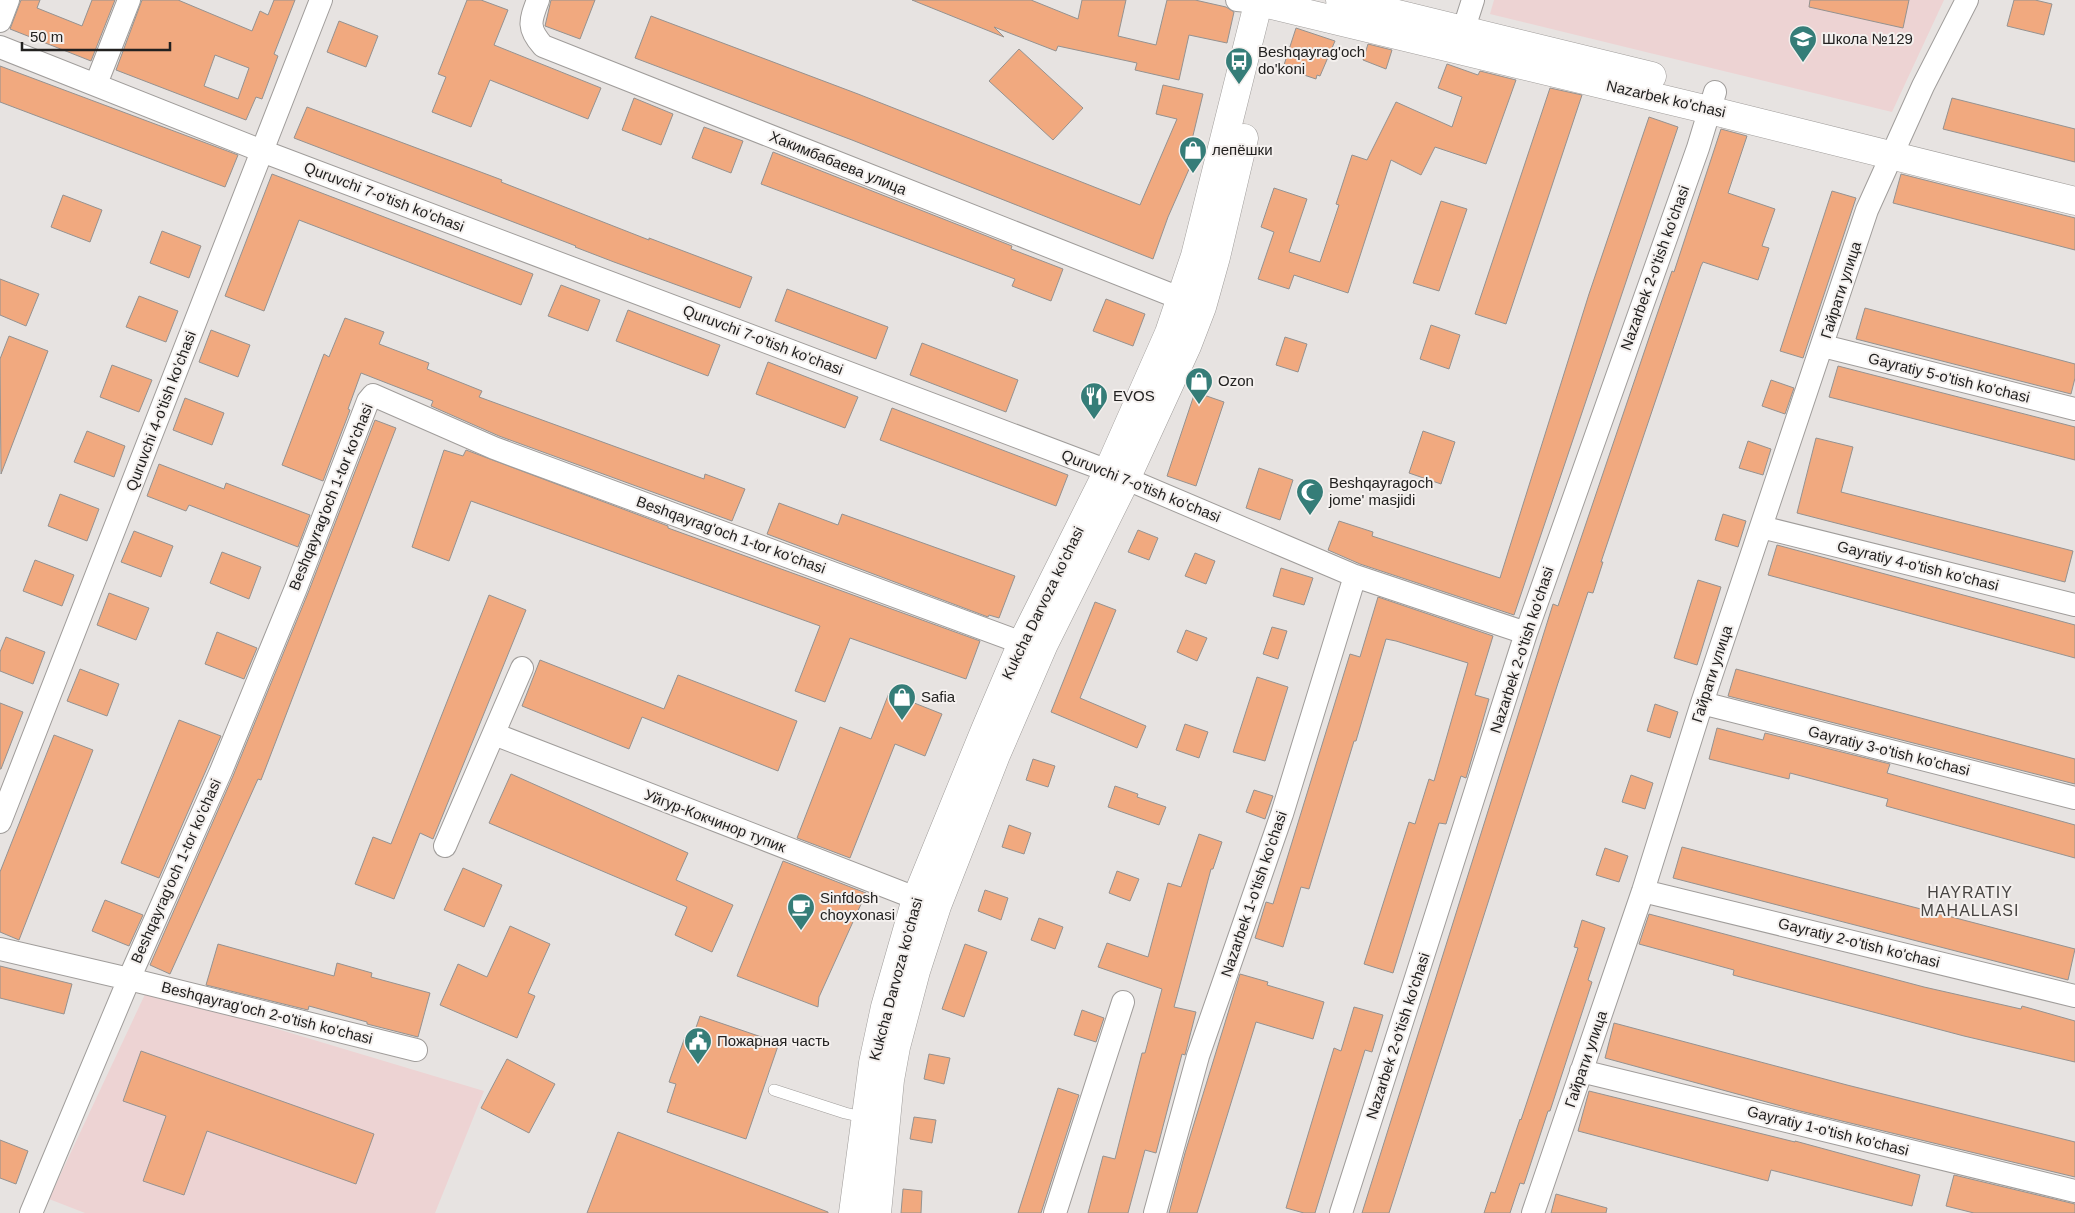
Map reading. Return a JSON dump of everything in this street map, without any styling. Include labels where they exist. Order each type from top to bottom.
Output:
[{"type":"main road","name":"Nazarbek ko'chasi","points":[[1340,0],[1459,40]]},
{"type":"main road","name":"Kukcha Darvoza ko'chasi","points":[[927,902],[996,755],[1117,475],[1182,299],[1198,246],[1261,1]]},
{"type":"main road","name":"Kukcha Darvoza ko'chasi","points":[[853,1213],[876,1119],[890,1080],[927,902],[984,730],[1022,643],[1187,346],[1202,307],[1216,257],[1261,1]]},
{"type":"main road","name":"Nazarbek ko'chasi","points":[[1261,1],[1356,24],[1459,40],[1895,146],[2075,182]]},
{"type":"main road","name":"Nazarbek ko'chasi","points":[[1895,146],[2075,201]]},
{"type":"main road","name":"Kukcha Darvoza ko'chasi","points":[[876,1119],[877,1213]]},
{"type":"street","points":[[0,21],[8,0]]},
{"type":"street","points":[[96,84],[129,0]]},
{"type":"street","name":"Quruvchi 4-o'tish ko'chasi","points":[[0,822],[321,0]]},
{"type":"street","name":"Хакимбабаева улица","points":[[538,0],[531,18],[532,34],[543,46],[1182,299]]},
{"type":"street","points":[[1459,40],[1473,0]]},
{"type":"street","name":"Гайрати улица","points":[[1533,1213],[1643,891],[1702,703],[1867,210],[1895,146],[1967,0]]},
{"type":"street","name":"Quruvchi 7-o'tish ko'chasi","points":[[0,47],[262,152],[1117,475],[1355,576],[1526,633]]},
{"type":"street","name":"Nazarbek 2-o'tish ko'chasi","points":[[1341,1213],[1526,633],[1712,101]]},
{"type":"street","name":"Gayratiy 5-o'tish ko'chasi","points":[[1823,346],[2075,409]]},
{"type":"street","name":"Beshqayrag'och 1-tor ko'chasi","points":[[31,1213],[129,979],[221,771],[296,588],[368,401],[374,395],[494,448],[1022,643]]},
{"type":"street","name":"Gayratiy 4-o'tish ko'chasi","points":[[1761,527],[2075,605]]},
{"type":"street","name":"Nazarbek 1-o'tish ko'chasi","points":[[1155,1213],[1198,1056],[1282,814],[1355,576]]},
{"type":"street","points":[[445,846],[522,668]]},
{"type":"street","name":"Gayratiy 3-o'tish ko'chasi","points":[[1702,703],[2075,798]]},
{"type":"street","name":"Уйгур-Кокчинор тупик","points":[[494,734],[927,902]]},
{"type":"street","name":"Gayratiy 2-o'tish ko'chasi","points":[[1643,891],[2075,996]]},
{"type":"street","name":"Beshqayrag'och 2-o'tish ko'chasi","points":[[0,950],[129,979],[416,1050]]},
{"type":"street","points":[[1055,1213],[1123,1002]]},
{"type":"street","name":"Gayratiy 1-o'tish ko'chasi","points":[[1582,1071],[2075,1191]]},
{"type":"lane","points":[[774,1090],[876,1119]]},
{"type":"shaded area","name":"Школа №129","points":[[1494,0],[1944,0],[1892,112],[1490,14]]},
{"type":"shaded area","points":[[147,990],[484,1091],[435,1213],[85,1213],[49,1199]]},
{"type":"building","points":[[21,0],[40,0],[37,8],[82,26],[92,0],[115,0],[91,61],[10,29]]},
{"type":"building","points":[[142,0],[178,0],[252,31],[260,11],[268,15],[274,0],[295,0],[274,54],[278,56],[262,99],[256,97],[246,120],[116,70]],"holes":[[[215,55],[249,68],[238,99],[204,86]]]},
{"type":"building","points":[[467,0],[481,0],[508,10],[494,45],[601,88],[588,119],[490,80],[471,127],[432,112],[446,77],[438,74]]},
{"type":"building","points":[[551,0],[595,0],[580,39],[545,26]]},
{"type":"building","points":[[912,0],[1031,0],[1078,19],[1082,0],[1126,0],[1118,36],[1156,45],[1167,0],[1195,0],[1226,7],[1234,12],[1227,43],[1189,35],[1179,80],[1135,70],[1137,63],[1058,46],[1056,51],[994,27],[1004,37]]},
{"type":"building","points":[[1810,0],[1909,0],[1903,28],[1809,7]]},
{"type":"building","points":[[2014,0],[2035,0],[2052,4],[2044,35],[2007,26]]},
{"type":"building","points":[[651,16],[858,94],[1140,205],[1177,119],[1156,114],[1163,85],[1203,94],[1190,148],[1197,151],[1168,217],[1153,259],[852,140],[635,58]]},
{"type":"building","points":[[339,21],[378,36],[366,67],[327,52]]},
{"type":"building","points":[[1296,28],[1335,41],[1320,76],[1317,75],[1316,79],[1283,68]]},
{"type":"building","points":[[1368,44],[1392,50],[1386,69],[1363,60]]},
{"type":"building","points":[[1019,49],[1083,108],[1053,140],[989,81]]},
{"type":"building","points":[[1447,64],[1478,75],[1480,71],[1516,80],[1486,164],[1435,147],[1421,175],[1391,160],[1348,293],[1294,275],[1289,289],[1258,279],[1274,232],[1261,227],[1274,188],[1307,199],[1289,252],[1320,262],[1339,205],[1336,204],[1352,155],[1367,160],[1396,102],[1452,127],[1462,97],[1438,88]]},
{"type":"building","points":[[0,66],[238,155],[225,187],[0,102]]},
{"type":"building","points":[[1550,88],[1582,95],[1506,324],[1475,314]]},
{"type":"building","points":[[634,98],[673,114],[661,145],[622,130]]},
{"type":"building","points":[[1952,98],[2075,129],[2075,162],[1943,129]]},
{"type":"building","points":[[307,107],[502,180],[501,182],[649,240],[649,238],[752,277],[740,308],[614,262],[294,138]]},
{"type":"building","points":[[1649,117],[1678,127],[1514,615],[1360,564],[1328,550],[1339,521],[1373,532],[1372,536],[1500,578],[1589,294]]},
{"type":"building","points":[[704,127],[743,141],[731,173],[692,158]]},
{"type":"building","points":[[1721,129],[1747,136],[1728,193],[1775,209],[1762,246],[1769,248],[1758,280],[1703,262],[1701,266],[1601,562],[1603,562],[1593,593],[1588,592],[1558,683],[1389,1213],[1362,1213],[1553,604],[1558,606],[1672,271],[1674,272]]},
{"type":"building","points":[[773,152],[1012,246],[1011,249],[1063,269],[1051,301],[1012,286],[1015,279],[761,184]]},
{"type":"building","points":[[272,174],[533,274],[521,305],[299,220],[264,311],[225,296]]},
{"type":"building","points":[[1901,174],[2075,218],[2075,250],[1893,203]]},
{"type":"building","points":[[1832,191],[1856,198],[1803,358],[1780,351]]},
{"type":"building","points":[[63,195],[102,210],[90,242],[51,227]]},
{"type":"building","points":[[1441,201],[1467,209],[1439,291],[1413,283]]},
{"type":"building","points":[[162,231],[201,246],[189,278],[150,263]]},
{"type":"building","points":[[0,279],[39,294],[26,326],[0,315]]},
{"type":"building","points":[[561,285],[600,300],[588,331],[548,316]]},
{"type":"building","points":[[787,289],[888,327],[876,359],[775,321]]},
{"type":"building","points":[[139,296],[178,311],[166,342],[126,327]]},
{"type":"building","points":[[1106,299],[1145,314],[1133,346],[1093,331]]},
{"type":"building","points":[[1865,308],[2075,364],[2075,378],[2071,394],[1856,339]]},
{"type":"building","points":[[628,310],[720,345],[708,376],[616,341]]},
{"type":"building","points":[[345,318],[384,332],[379,344],[429,363],[427,369],[482,391],[479,397],[704,479],[705,474],[745,489],[732,521],[499,436],[431,406],[433,401],[361,373],[348,409],[350,410],[323,481],[282,465],[324,354],[329,357]]},
{"type":"building","points":[[1431,325],[1460,335],[1449,369],[1420,359]]},
{"type":"building","points":[[211,330],[250,345],[238,377],[199,362]]},
{"type":"building","points":[[9,336],[48,351],[1,474],[0,359]]},
{"type":"building","points":[[1285,337],[1307,344],[1298,372],[1276,365]]},
{"type":"building","points":[[922,343],[1018,380],[1006,412],[910,375]]},
{"type":"building","points":[[768,362],[858,397],[845,428],[756,394]]},
{"type":"building","points":[[112,365],[152,380],[139,412],[100,397]]},
{"type":"building","points":[[1838,366],[2075,427],[2075,460],[1829,397]]},
{"type":"building","points":[[1771,380],[1794,388],[1785,414],[1762,406]]},
{"type":"building","points":[[1195,392],[1224,402],[1196,486],[1167,476]]},
{"type":"building","points":[[185,398],[224,413],[212,445],[173,430]]},
{"type":"building","points":[[892,408],[1068,475],[1056,506],[880,440]]},
{"type":"building","points":[[375,420],[396,428],[261,780],[258,779],[170,974],[150,965],[233,776],[308,593]]},
{"type":"building","points":[[87,431],[125,446],[114,477],[74,462]]},
{"type":"building","points":[[1423,431],[1455,442],[1441,484],[1409,473]]},
{"type":"building","points":[[1816,438],[1853,447],[1841,492],[2073,551],[2065,582],[1797,513]]},
{"type":"building","points":[[1748,441],[1771,449],[1763,475],[1739,468]]},
{"type":"building","points":[[444,450],[463,456],[466,450],[668,526],[668,528],[980,641],[966,679],[850,638],[825,702],[795,691],[820,626],[471,501],[449,561],[412,547]]},
{"type":"building","points":[[159,464],[224,489],[226,483],[310,515],[298,547],[189,505],[186,511],[147,496]]},
{"type":"building","points":[[1259,468],[1293,480],[1280,520],[1246,508]]},
{"type":"building","points":[[60,494],[99,509],[87,541],[48,526]]},
{"type":"building","points":[[779,503],[838,525],[842,514],[1015,576],[999,618],[989,615],[988,617],[767,534]]},
{"type":"building","points":[[1723,514],[1746,521],[1738,547],[1715,540]]},
{"type":"building","points":[[1138,530],[1158,538],[1149,560],[1128,552]]},
{"type":"building","points":[[134,531],[173,546],[161,577],[121,562]]},
{"type":"building","points":[[1777,545],[2075,625],[2075,658],[1768,575]]},
{"type":"building","points":[[222,552],[261,567],[249,599],[210,583]]},
{"type":"building","points":[[1195,553],[1215,561],[1206,584],[1185,576]]},
{"type":"building","points":[[35,560],[74,575],[62,606],[23,591]]},
{"type":"building","points":[[1281,568],[1313,578],[1304,605],[1273,596]]},
{"type":"building","points":[[1698,580],[1721,587],[1697,665],[1674,658]]},
{"type":"building","points":[[109,593],[149,608],[136,640],[97,625]]},
{"type":"building","points":[[489,595],[526,610],[433,839],[420,833],[394,899],[355,884],[373,837],[391,844]]},
{"type":"building","points":[[1378,597],[1493,636],[1475,695],[1489,699],[1477,741],[1466,778],[1461,776],[1446,824],[1439,823],[1393,973],[1364,964],[1409,822],[1415,824],[1429,779],[1434,781],[1468,663],[1396,641],[1386,639],[1309,889],[1301,887],[1283,947],[1255,938],[1266,902],[1273,904],[1350,654],[1360,657]]},
{"type":"building","points":[[1095,602],[1116,610],[1080,698],[1146,726],[1137,748],[1051,712]]},
{"type":"building","points":[[1272,627],[1287,631],[1278,659],[1263,654]]},
{"type":"building","points":[[1186,630],[1207,638],[1197,661],[1177,652]]},
{"type":"building","points":[[217,632],[257,648],[244,679],[205,664]]},
{"type":"building","points":[[6,637],[45,652],[33,684],[0,671],[0,652]]},
{"type":"building","points":[[540,660],[664,709],[678,675],[797,721],[778,771],[642,717],[629,749],[522,706]]},
{"type":"building","points":[[80,669],[119,684],[107,716],[67,701]]},
{"type":"building","points":[[1736,669],[2075,759],[2075,784],[1728,696]]},
{"type":"building","points":[[1257,677],[1288,687],[1265,761],[1233,752]]},
{"type":"building","points":[[889,693],[942,714],[925,756],[895,744],[850,858],[797,838],[840,727],[871,739]]},
{"type":"building","points":[[0,703],[23,712],[1,769],[0,769]]},
{"type":"building","points":[[1655,704],[1678,712],[1670,738],[1647,731]]},
{"type":"building","points":[[179,720],[221,736],[159,878],[121,863]]},
{"type":"building","points":[[1185,724],[1208,732],[1199,758],[1176,750]]},
{"type":"building","points":[[1717,728],[1763,740],[1765,733],[1890,764],[1887,773],[2075,825],[2075,858],[1886,806],[1888,799],[1790,773],[1789,779],[1709,759]]},
{"type":"building","points":[[54,735],[93,750],[19,940],[0,932],[0,872]]},
{"type":"building","points":[[1033,759],[1055,766],[1048,787],[1026,780]]},
{"type":"building","points":[[511,774],[688,853],[676,880],[733,905],[712,952],[675,935],[687,907],[489,823]]},
{"type":"building","points":[[1631,775],[1653,783],[1645,809],[1622,802]]},
{"type":"building","points":[[1115,786],[1138,794],[1137,797],[1166,807],[1159,825],[1108,807]]},
{"type":"building","points":[[1254,790],[1273,796],[1265,819],[1246,812]]},
{"type":"building","points":[[1009,825],[1031,833],[1024,854],[1002,847]]},
{"type":"building","points":[[1199,834],[1222,842],[1213,869],[1211,869],[1174,1007],[1196,1012],[1185,1055],[1182,1054],[1156,1153],[1145,1150],[1128,1213],[1088,1213],[1103,1156],[1115,1159],[1142,1053],[1145,1053],[1162,989],[1098,967],[1107,943],[1148,957],[1168,883],[1181,887]]},
{"type":"building","points":[[1682,847],[2075,949],[2068,980],[1673,878]]},
{"type":"building","points":[[1605,848],[1628,856],[1619,882],[1596,875]]},
{"type":"building","points":[[783,861],[866,893],[819,997],[818,1007],[737,976]]},
{"type":"building","points":[[463,868],[502,885],[484,927],[444,910]]},
{"type":"building","points":[[1117,871],[1139,879],[1130,901],[1109,893]]},
{"type":"building","points":[[985,890],[1008,898],[1001,920],[978,911]]},
{"type":"building","points":[[105,900],[143,915],[129,946],[92,931]]},
{"type":"building","points":[[1649,914],[1924,987],[2021,1009],[2022,1006],[2075,1021],[2075,1062],[1964,1036],[1733,975],[1734,970],[1639,944]]},
{"type":"building","points":[[1039,918],[1063,927],[1055,949],[1031,940]]},
{"type":"building","points":[[1582,920],[1605,928],[1588,980],[1592,982],[1550,1111],[1548,1111],[1524,1184],[1520,1183],[1510,1213],[1484,1213],[1491,1192],[1495,1193],[1521,1120],[1578,948],[1574,947]]},
{"type":"building","points":[[510,926],[550,944],[528,993],[535,996],[517,1038],[440,1005],[458,964],[487,977]]},
{"type":"building","points":[[218,944],[334,976],[337,963],[372,973],[371,977],[430,993],[418,1037],[309,1006],[308,1010],[206,985]]},
{"type":"building","points":[[965,944],[987,952],[964,1017],[942,1009]]},
{"type":"building","points":[[0,966],[72,984],[64,1014],[0,998]]},
{"type":"building","points":[[1240,974],[1268,982],[1267,985],[1324,1002],[1313,1039],[1256,1022],[1197,1213],[1169,1213],[1185,1153]]},
{"type":"building","points":[[1354,1007],[1383,1015],[1372,1052],[1365,1050],[1315,1213],[1304,1213],[1286,1208],[1334,1048],[1341,1051]]},
{"type":"building","points":[[1082,1010],[1104,1018],[1096,1042],[1074,1035]]},
{"type":"building","points":[[700,1016],[779,1043],[746,1139],[667,1112],[676,1084],[669,1082],[685,1037],[692,1039]]},
{"type":"building","points":[[1614,1023],[1847,1085],[2075,1142],[2075,1177],[1796,1110],[1605,1058]]},
{"type":"building","points":[[141,1051],[374,1134],[356,1184],[207,1131],[184,1195],[143,1181],[166,1116],[123,1101]]},
{"type":"building","points":[[929,1054],[950,1058],[944,1084],[924,1079]]},
{"type":"building","points":[[507,1059],[555,1084],[529,1133],[481,1108]]},
{"type":"building","points":[[1058,1088],[1079,1095],[1041,1213],[1018,1213]]},
{"type":"building","points":[[1589,1091],[1795,1141],[1920,1175],[1912,1206],[1771,1170],[1768,1181],[1578,1131]]},
{"type":"building","points":[[914,1117],[936,1120],[932,1143],[910,1139]]},
{"type":"building","points":[[618,1132],[828,1212],[828,1213],[587,1213]]},
{"type":"building","points":[[0,1140],[28,1151],[16,1184],[0,1178]]},
{"type":"building","points":[[1954,1175],[2075,1204],[2075,1213],[1974,1213],[1946,1206]]},
{"type":"building","points":[[903,1189],[922,1191],[921,1213],[901,1213]]},
{"type":"building","points":[[1556,1194],[1607,1208],[1606,1213],[1551,1213]]},
{"type":"place","name":"Школа №129","points":[[1803,63]]},
{"type":"place","name":"Beshqayrag'och do'koni","points":[[1239,85]]},
{"type":"place","name":"лепёшки","points":[[1193,174]]},
{"type":"place","name":"Ozon","points":[[1199,405]]},
{"type":"place","name":"EVOS","points":[[1094,420]]},
{"type":"place","name":"Beshqayragoch jome' masjidi","points":[[1310,516]]},
{"type":"place","name":"Safia","points":[[902,721]]},
{"type":"place","name":"Sinfdosh choyxonasi","points":[[801,931]]},
{"type":"place","name":"Пожарная часть","points":[[698,1065]]},
{"type":"district","name":"HAYRATIY MAHALLASI","points":[[1970,901]]}]
